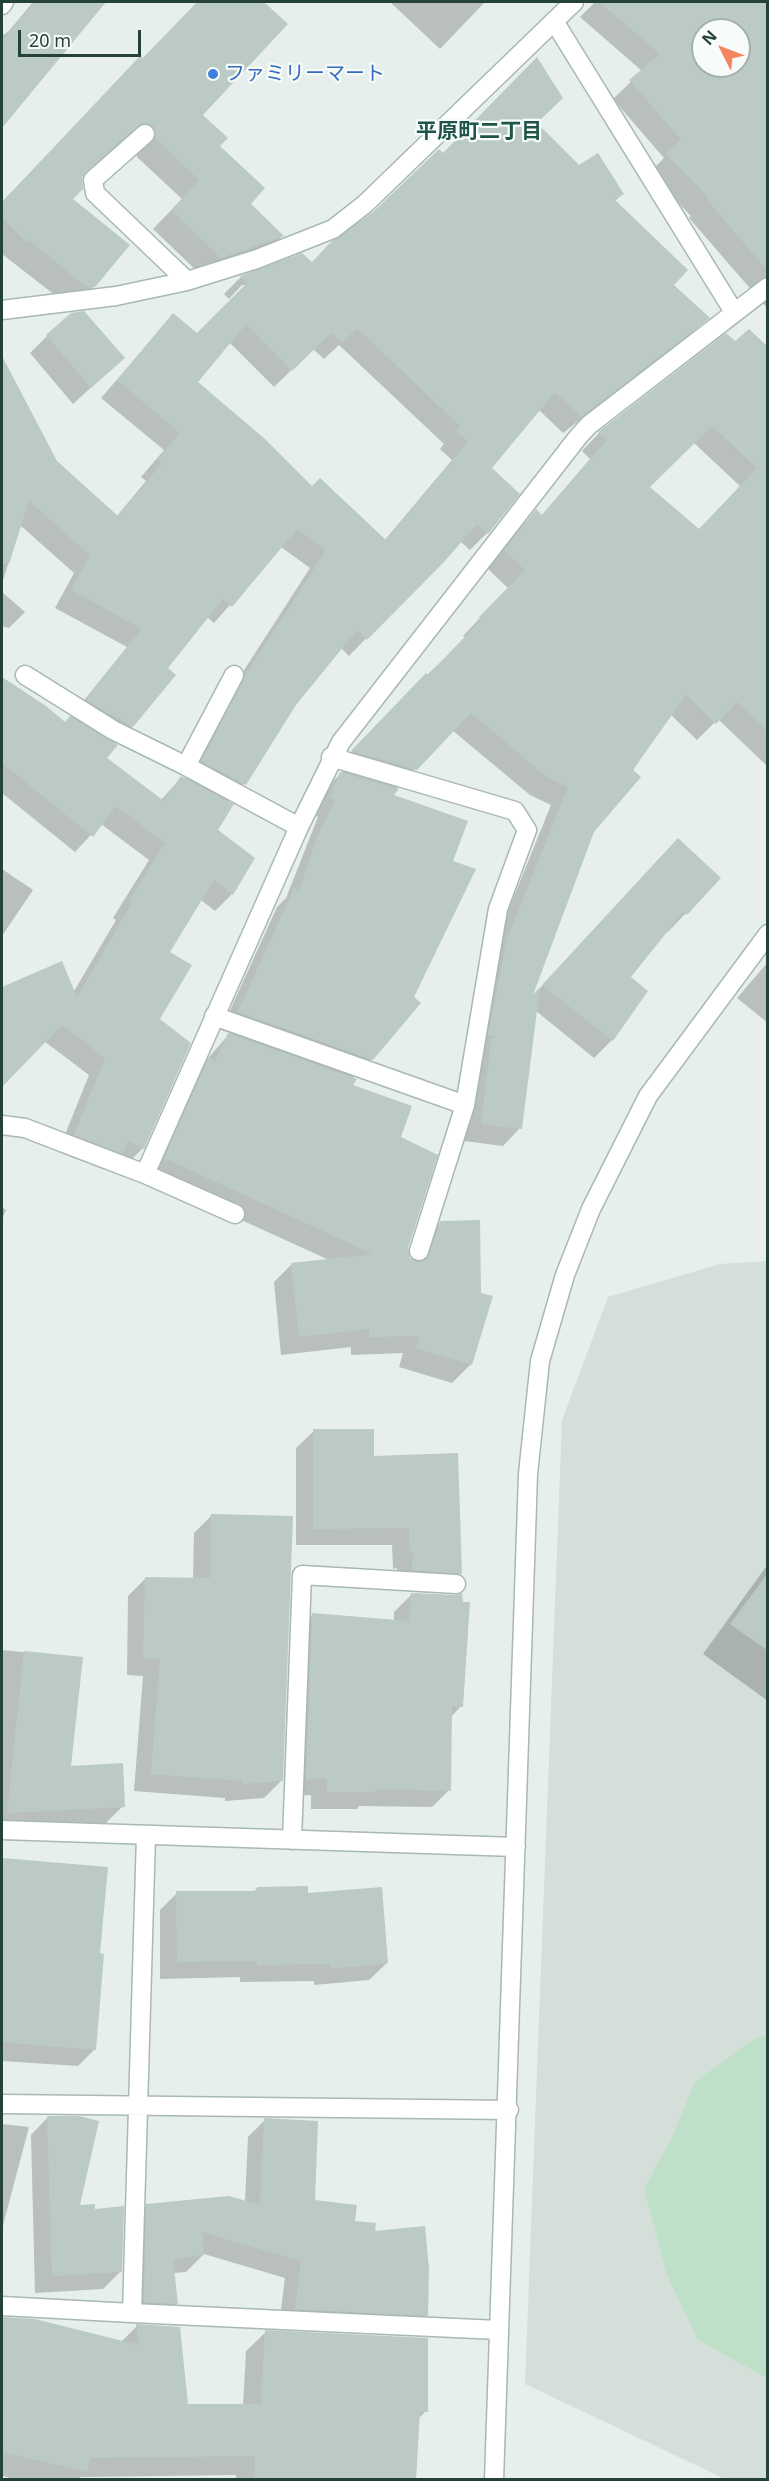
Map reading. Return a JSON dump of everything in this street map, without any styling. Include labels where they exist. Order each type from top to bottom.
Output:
[{"type":"street","points":[[2,310],[116,296],[187,281],[257,259],[333,229],[365,204],[573,2]]},
{"type":"street","points":[[554,21],[734,312]]},
{"type":"street","points":[[145,134],[93,180],[95,193],[187,281]]},
{"type":"street","points":[[145,1174],[331,757],[578,438],[768,287]]},
{"type":"street","points":[[24,675],[113,730],[186,766],[299,827]]},
{"type":"street","points":[[186,766],[234,675]]},
{"type":"street","points":[[331,757],[515,811],[527,830],[498,909],[465,1105],[419,1251]]},
{"type":"street","points":[[494,2480],[498,2330],[509,2110],[528,1474],[540,1361],[565,1275],[591,1209],[648,1096],[768,934]]},
{"type":"street","points":[[214,1016],[465,1105]]},
{"type":"street","points":[[2,1125],[26,1128],[145,1174],[235,1214]]},
{"type":"street","points":[[292,1840],[302,1575],[456,1584]]},
{"type":"street","points":[[2,1830],[516,1847]]},
{"type":"street","points":[[132,2313],[146,1835]]},
{"type":"street","points":[[2,2104],[509,2110]]},
{"type":"street","points":[[2,2306],[498,2330]]},
{"type":"shaded area","points":[[767,1261],[767,2479],[725,2479],[525,2384],[562,1420],[608,1297],[720,1264]]},
{"type":"green space","points":[[768,2035],[767,2378],[698,2340],[667,2275],[644,2189],[672,2137],[695,2082],[753,2040]]},
{"type":"building","points":[[35,2],[106,2],[2,128],[2,41]]},
{"type":"building","points":[[197,2],[264,2],[288,24],[203,115],[228,138],[220,146],[265,188],[251,204],[284,236],[221,258],[171,210],[199,180],[155,138],[153,126],[142,123],[86,172],[82,177],[83,189],[73,199],[130,245],[95,287],[88,288],[30,241],[28,243],[2,218],[2,202],[140,56],[143,58]]},
{"type":"building","points":[[599,2],[768,2],[768,271],[706,199],[708,197],[666,154],[681,139],[629,80],[660,54]]},
{"type":"building","points":[[537,57],[563,98],[537,123],[579,165],[598,153],[624,194],[615,200],[688,270],[674,285],[710,318],[581,417],[555,392],[492,468],[520,494],[488,534],[477,524],[444,562],[367,640],[357,630],[296,705],[246,785],[201,761],[245,676],[326,550],[297,529],[232,607],[223,599],[168,668],[176,675],[133,727],[85,699],[142,629],[71,590],[90,555],[29,501],[9,564],[2,563],[2,356],[57,461],[118,516],[162,463],[157,459],[180,433],[117,380],[173,313],[197,333],[247,283],[240,276],[302,253],[312,262],[332,241],[373,212],[439,149],[443,153]],"holes":[[[246,324],[292,371],[331,333],[342,343],[357,328],[460,426],[456,431],[468,442],[386,540],[320,478],[312,486],[265,439],[198,382]]]},
{"type":"building","points":[[84,311],[125,358],[91,388],[46,335],[71,313]]},
{"type":"building","points":[[749,329],[768,347],[768,732],[737,702],[716,724],[686,695],[633,770],[641,777],[594,832],[533,995],[540,987],[522,1129],[481,1124],[491,1041],[495,1036],[488,1035],[507,939],[568,787],[548,778],[471,713],[417,770],[351,751],[482,619],[479,617],[525,570],[504,550],[536,509],[542,515],[607,440],[598,432],[726,333],[735,341]],"holes":[[[712,426],[757,468],[699,529],[650,487]]]},
{"type":"building","points":[[2,677],[46,706],[65,722],[70,716],[118,745],[107,758],[164,801],[181,776],[234,804],[218,830],[255,858],[233,895],[214,880],[170,952],[192,965],[160,1019],[191,1043],[144,1149],[128,1141],[123,1154],[74,1135],[105,1058],[62,1025],[2,1087],[2,987],[62,961],[77,997],[132,903],[129,901],[165,843],[116,806],[93,837],[2,763]]},
{"type":"building","points":[[340,772],[399,789],[394,795],[468,821],[453,861],[476,869],[414,997],[421,1003],[373,1060],[238,1012],[294,888],[299,891],[317,838],[335,800],[330,797]]},
{"type":"building","points":[[678,838],[721,878],[687,915],[683,912],[631,977],[648,991],[613,1041],[542,985]]},
{"type":"building","points":[[228,1033],[357,1079],[353,1085],[412,1106],[401,1137],[438,1155],[408,1248],[410,1258],[421,1262],[427,1259],[440,1221],[480,1220],[481,1293],[493,1296],[472,1365],[416,1348],[420,1336],[369,1337],[369,1329],[299,1337],[291,1263],[373,1254],[164,1158],[209,1057],[215,1062]]},
{"type":"building","points":[[313,1429],[374,1429],[374,1456],[458,1453],[462,1574],[412,1570],[413,1552],[410,1552],[409,1528],[313,1529]]},
{"type":"building","points":[[211,1514],[293,1516],[283,1781],[242,1784],[242,1781],[151,1774],[160,1659],[143,1659],[145,1577],[210,1578]]},
{"type":"building","points":[[768,1573],[768,1651],[730,1624]]},
{"type":"building","points":[[411,1593],[455,1595],[462,1593],[463,1602],[470,1602],[463,1707],[452,1706],[451,1791],[375,1789],[375,1792],[327,1792],[327,1778],[306,1780],[312,1613],[409,1621]]},
{"type":"building","points":[[24,1651],[83,1657],[71,1766],[123,1763],[125,1807],[7,1813]]},
{"type":"building","points":[[2,1858],[108,1867],[100,1953],[104,1954],[96,2050],[2,2042]]},
{"type":"building","points":[[308,1886],[308,1893],[382,1887],[388,1963],[331,1969],[331,1964],[257,1965],[257,1961],[177,1962],[176,1891],[257,1891],[257,1887]]},
{"type":"building","points":[[47,2116],[79,2116],[99,2121],[80,2205],[95,2204],[95,2209],[124,2206],[122,2272],[52,2276]]},
{"type":"building","points":[[264,2118],[318,2121],[315,2200],[357,2205],[355,2221],[376,2223],[375,2231],[425,2226],[429,2268],[428,2316],[295,2309],[301,2261],[202,2232],[204,2255],[173,2259],[178,2304],[144,2302],[146,2204],[229,2196],[260,2205]]},
{"type":"building","points":[[2,2317],[35,2319],[139,2345],[136,2324],[180,2327],[188,2404],[261,2404],[265,2330],[428,2338],[428,2412],[420,2412],[416,2480],[254,2480],[255,2456],[91,2458],[87,2472],[2,2452]]},
{"type":"place","name":"ファミリーマート","points":[[213,74]]},
{"type":"district","name":"平原町二丁目","points":[[479,132]]}]
